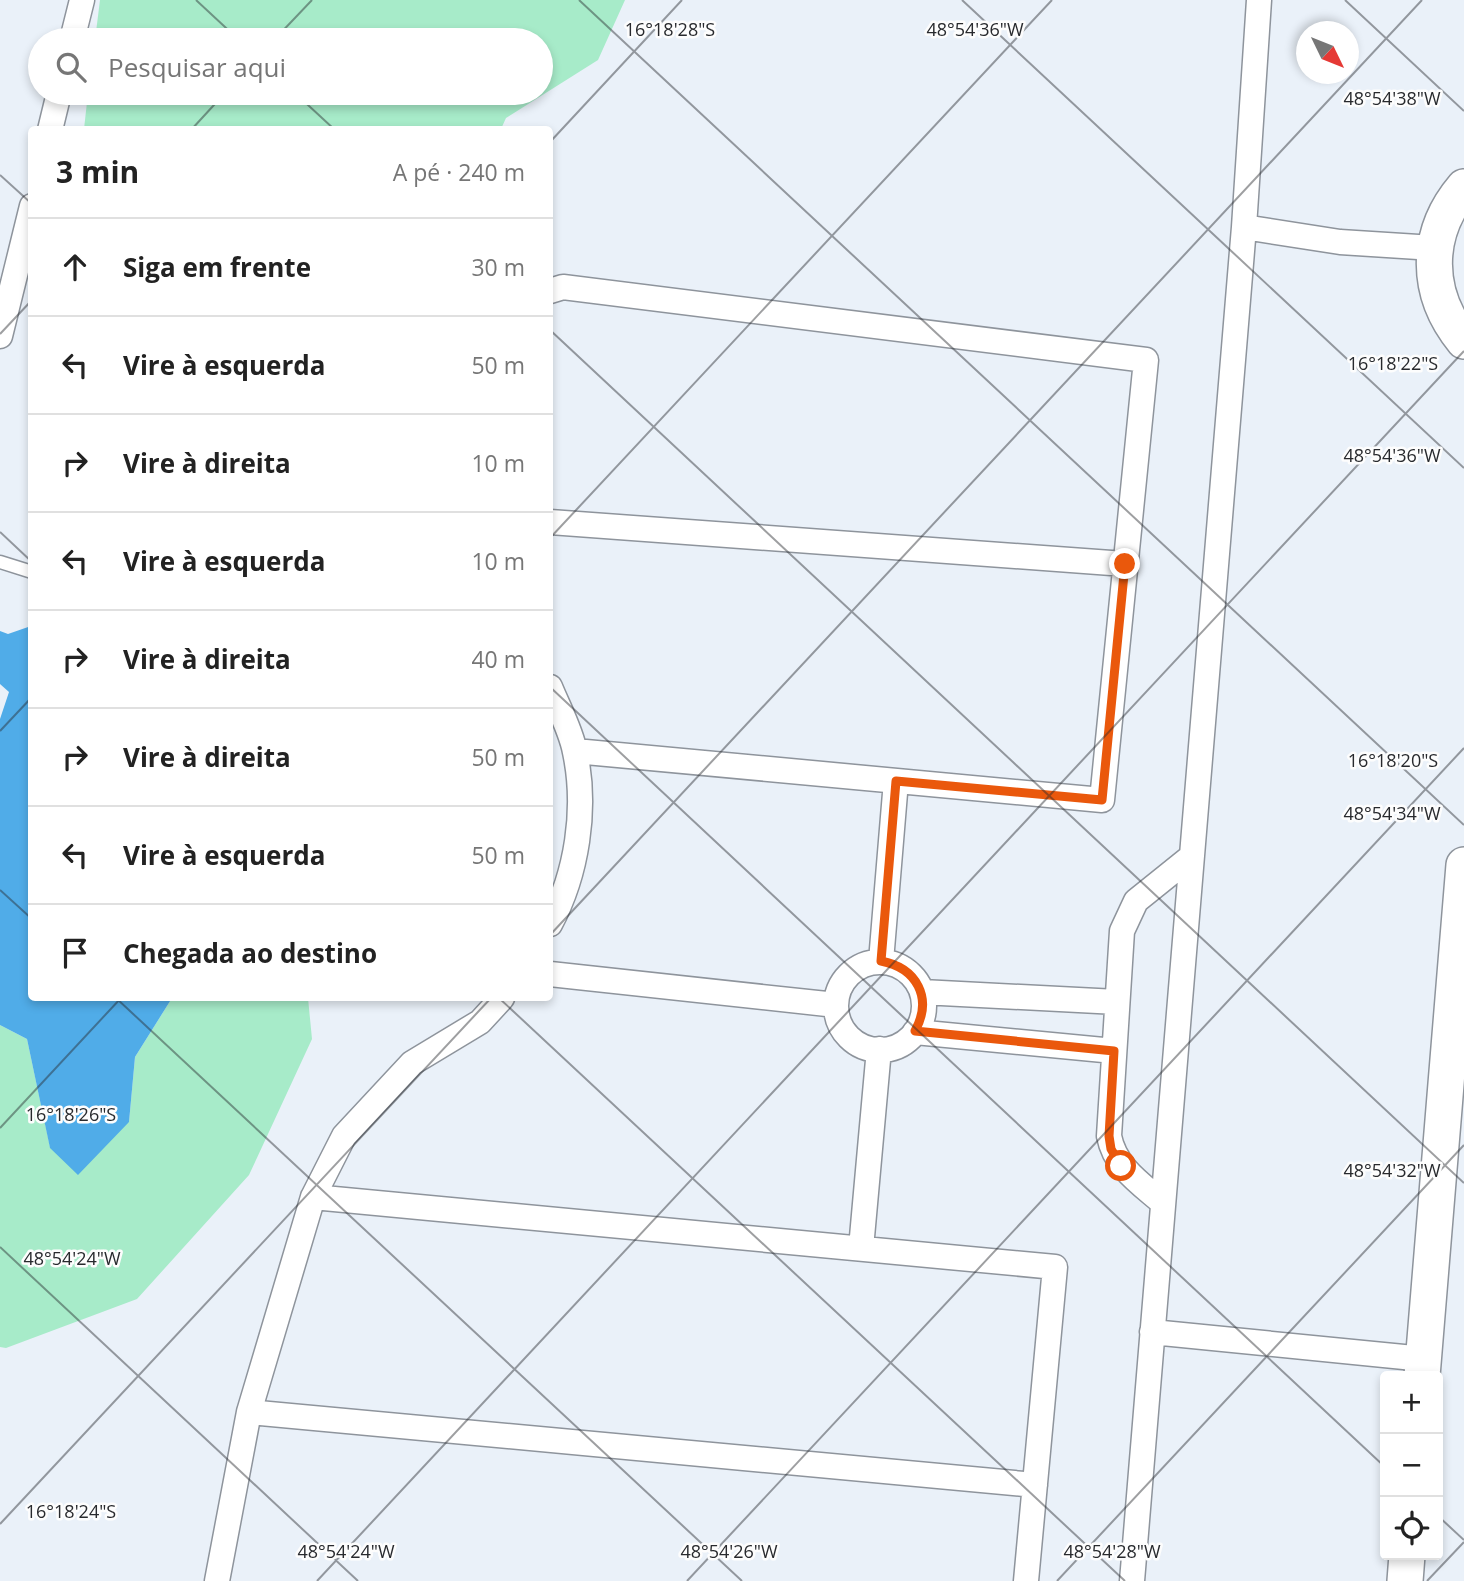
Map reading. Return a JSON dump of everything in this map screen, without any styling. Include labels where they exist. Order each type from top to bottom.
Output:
[{"type":"street","points":[[75,28],[82,0]]},
{"type":"street","points":[[1132,1581],[1244,227],[1259,0]]},
{"type":"street","points":[[51,126],[56,105]]},
{"type":"street","points":[[1464,187],[1440,224],[1434,248],[1436,288],[1442,309],[1464,341]]},
{"type":"street","points":[[0,336],[28,222]]},
{"type":"street","points":[[1244,227],[1340,242],[1434,248]]},
{"type":"street","points":[[553,290],[563,287],[1146,360],[1102,800],[575,751]]},
{"type":"street","points":[[553,523],[1125,564]]},
{"type":"street","points":[[553,695],[575,751],[581,824],[562,902],[553,918]]},
{"type":"street","points":[[881,961],[896,781]]},
{"type":"street","points":[[1163,1203],[1121,1166],[1111,1149],[1109,1136],[1122,932],[1129,911],[1144,893],[1192,856]]},
{"type":"street","points":[[1152,1332],[1423,1367],[1464,865]]},
{"type":"street","points":[[881,961],[906,970],[922,992],[922,1020],[905,1042],[879,1049],[853,1041],[838,1019],[836,1005],[845,979],[855,970],[881,961]]},
{"type":"street","points":[[553,974],[836,1005]]},
{"type":"street","points":[[922,992],[1118,1002]]},
{"type":"street","points":[[217,1581],[249,1412],[313,1197],[344,1136],[412,1063],[480,1022],[499,1001]]},
{"type":"street","points":[[915,1031],[1114,1051]]},
{"type":"street","points":[[861,1248],[879,1049]]},
{"type":"street","points":[[313,1197],[1055,1267],[1026,1581]]},
{"type":"street","points":[[249,1412],[1035,1485]]},
{"type":"street","points":[[1405,1581],[1407,1560]]},
{"type":"lane","points":[[0,562],[28,571]]},
{"type":"green space","points":[[100,0],[625,0],[598,60],[553,88],[553,28],[96,28]]},
{"type":"green space","points":[[87,105],[527,105],[506,118],[502,126],[84,126]]},
{"type":"green space","points":[[170,1001],[308,1001],[312,1039],[249,1175],[137,1299],[6,1348],[0,1347],[0,1025],[27,1039],[50,1147],[129,1122],[135,1057]]},
{"type":"water","points":[[28,627],[28,1001],[170,1001],[135,1057],[129,1122],[78,1175],[50,1148],[27,1039],[0,1025],[0,719],[9,692],[0,684],[0,631],[8,634]]},
{"type":"route","points":[[1121,1166],[1111,1149],[1109,1136],[1114,1051],[915,1031],[922,1020],[922,992],[916,980],[906,970],[881,961],[896,781],[1102,800],[1125,564]]}]
